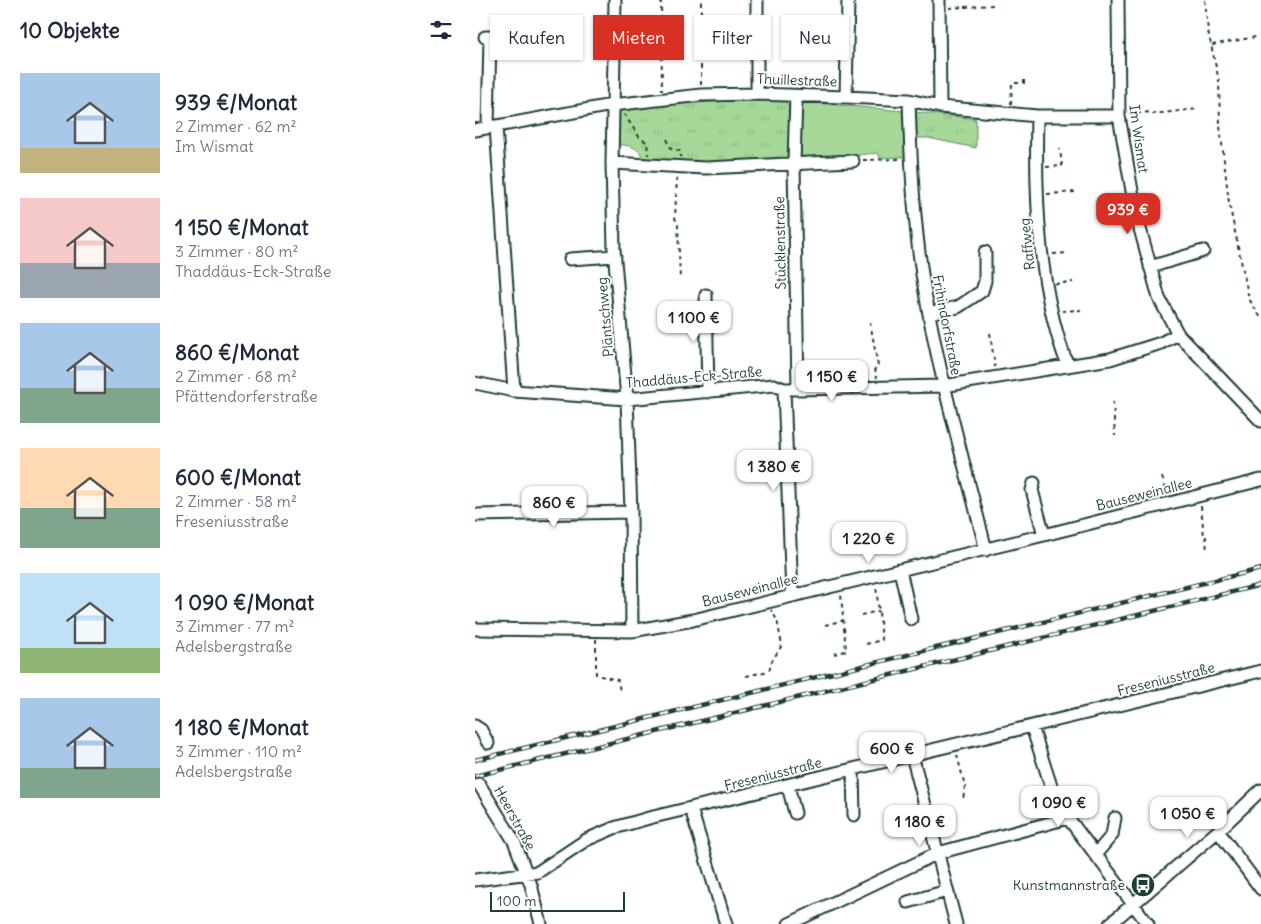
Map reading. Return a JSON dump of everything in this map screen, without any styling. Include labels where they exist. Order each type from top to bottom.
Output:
[{"type":"street","points":[[757,0],[757,94]]},
{"type":"street","points":[[846,97],[848,0]]},
{"type":"street","name":"Im Wismat","points":[[1118,0],[1119,116],[1136,214],[1159,298],[1178,334],[1261,421]]},
{"type":"street","name":"Pläntschweg","points":[[611,1],[617,105],[612,163],[615,256],[627,399],[633,631]]},
{"type":"street","points":[[939,4],[940,107]]},
{"type":"street","points":[[485,37],[490,37],[492,127],[514,391]]},
{"type":"street","name":"Thuillestraße","points":[[475,130],[661,98],[701,95],[757,94],[909,100],[940,107],[1037,116],[1119,116]]},
{"type":"street","name":"Stücklenstraße","points":[[796,96],[794,163],[798,389]]},
{"type":"street","name":"Frihindorfstraße","points":[[909,100],[917,242],[929,313],[943,386],[986,550]]},
{"type":"street","name":"Raffweg","points":[[1037,116],[1037,195],[1043,255],[1052,312],[1059,342],[1068,366]]},
{"type":"street","points":[[612,163],[680,167],[853,161]]},
{"type":"street","points":[[1150,266],[1203,251]]},
{"type":"street","points":[[929,313],[958,306],[983,291],[985,252]]},
{"type":"street","points":[[570,259],[615,256]]},
{"type":"street","points":[[706,294],[708,392]]},
{"type":"street","name":"Thaddäus-Eck-Straße","points":[[475,383],[514,391],[627,399],[774,385],[784,389],[943,386],[1119,356],[1161,343],[1178,334]]},
{"type":"street","points":[[784,389],[792,595]]},
{"type":"street","name":"Bauseweinallee","points":[[475,630],[633,631],[693,620],[986,550],[1261,480]]},
{"type":"street","points":[[1034,482],[1032,490],[1044,535]]},
{"type":"street","points":[[475,514],[631,512]]},
{"type":"street","points":[[900,570],[911,619]]},
{"type":"street","name":"Freseniusstraße","points":[[475,880],[538,872],[586,840],[614,828],[1261,671]]},
{"type":"street","points":[[475,726],[481,730],[488,743]]},
{"type":"street","points":[[1032,727],[1051,786],[1068,818],[1148,924]]},
{"type":"street","points":[[912,755],[956,924]]},
{"type":"street","points":[[853,770],[854,815]]},
{"type":"street","name":"Heerstraße","points":[[479,784],[514,841],[527,874],[541,924]]},
{"type":"street","points":[[787,786],[795,813]]},
{"type":"street","points":[[1110,924],[1218,831],[1261,790]]},
{"type":"street","points":[[691,809],[726,924]]},
{"type":"street","points":[[789,924],[813,919],[938,853],[1068,818]]},
{"type":"street","points":[[1095,855],[1112,835],[1115,818]]},
{"type":"street","points":[[1218,831],[1261,889]]},
{"type":"street","points":[[927,901],[948,893]]},
{"type":"street","points":[[908,902],[948,893]]},
{"type":"path","points":[[661,0],[661,98]]},
{"type":"path","points":[[701,0],[701,95]]},
{"type":"path","points":[[1205,0],[1219,81],[1221,135],[1229,203],[1249,299],[1261,318]]},
{"type":"path","points":[[939,4],[994,6]]},
{"type":"path","points":[[1212,45],[1261,36]]},
{"type":"path","points":[[1011,113],[1011,83],[1024,83],[1024,76]]},
{"type":"path","points":[[617,105],[640,138],[647,142],[648,154],[643,165]]},
{"type":"path","points":[[1119,116],[1197,108]]},
{"type":"path","points":[[667,139],[671,149],[680,151],[675,218],[678,225],[680,280]]},
{"type":"path","points":[[1036,168],[1062,166],[1060,149]]},
{"type":"path","points":[[853,161],[911,158]]},
{"type":"path","points":[[1037,195],[1076,192]]},
{"type":"path","points":[[1043,255],[1069,253]]},
{"type":"path","points":[[1047,284],[1073,282]]},
{"type":"path","points":[[1052,312],[1081,310]]},
{"type":"path","points":[[870,322],[878,366],[875,371],[878,388]]},
{"type":"path","points":[[990,333],[997,377]]},
{"type":"path","points":[[1113,402],[1115,436]]},
{"type":"path","points":[[1162,477],[1169,503]]},
{"type":"path","points":[[1201,504],[1201,523],[1204,537],[1206,537],[1207,552]]},
{"type":"path","points":[[865,644],[882,640],[875,576]]},
{"type":"path","points":[[834,654],[846,651],[839,584]]},
{"type":"path","points":[[746,676],[769,671],[772,660],[782,645],[777,620],[766,602]]},
{"type":"path","points":[[861,615],[879,611]]},
{"type":"path","points":[[825,625],[843,620]]},
{"type":"path","points":[[596,632],[596,675],[618,680],[620,692]]},
{"type":"path","points":[[955,746],[965,786],[963,800]]},
{"type":"green space","points":[[751,100],[785,101],[789,106],[789,156],[786,159],[702,164],[644,160],[634,148],[618,145],[618,114],[620,111],[674,104]]},
{"type":"green space","points":[[805,102],[904,111],[905,157],[880,158],[878,153],[807,160],[801,157],[800,106]]},
{"type":"green space","points":[[913,113],[976,119],[976,148],[928,138],[915,138]]},
{"type":"railway","points":[[475,760],[1261,569]]},
{"type":"railway","points":[[475,776],[1261,585]]},
{"type":"place","name":"Kunstmannstraße","points":[[1143,885]]}]
